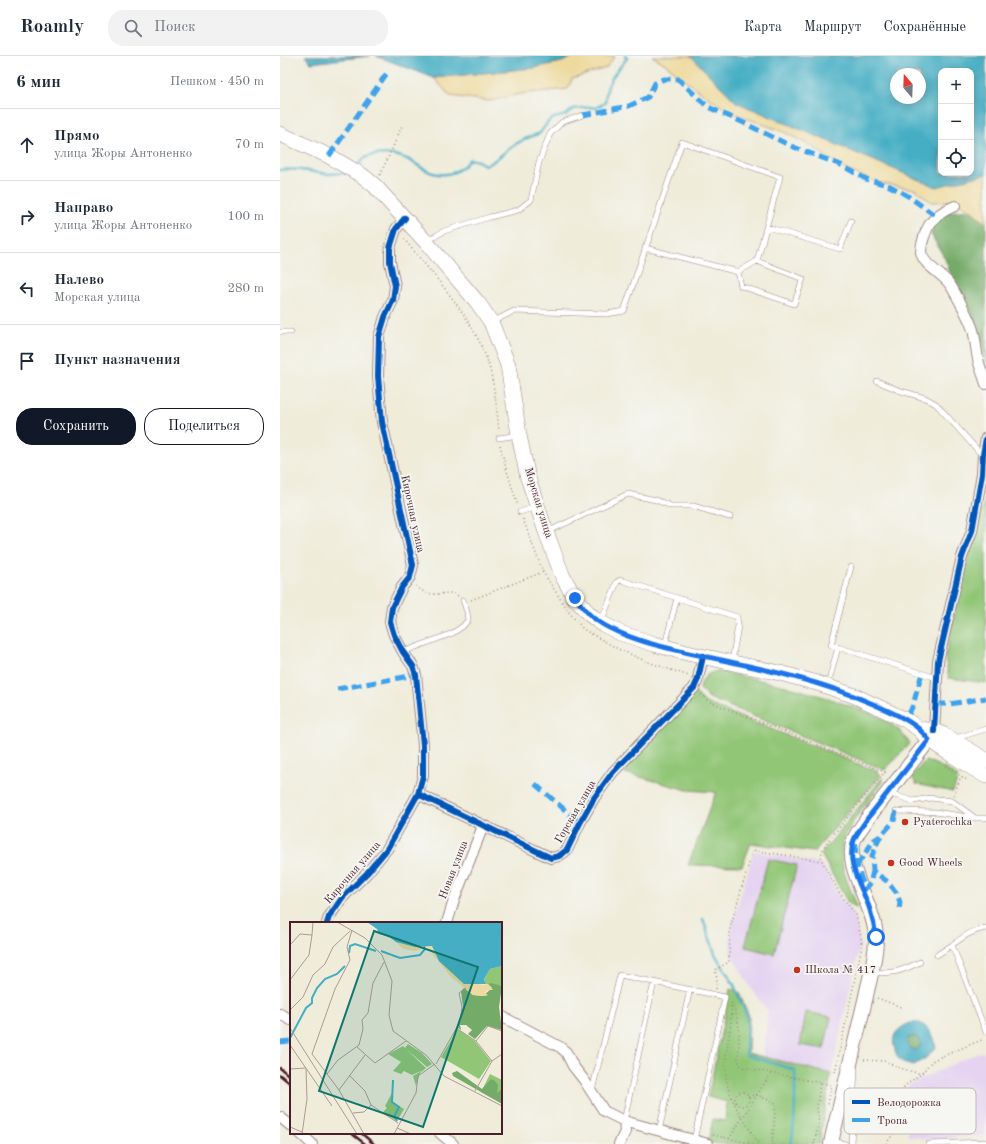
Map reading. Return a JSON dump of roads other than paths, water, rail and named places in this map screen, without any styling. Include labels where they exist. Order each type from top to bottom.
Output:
[{"type":"main road","name":"Морская улица","points":[[280,134],[329,156],[364,176],[426,242],[478,303],[491,322],[508,364],[519,435],[528,478],[537,506],[563,577],[575,598],[589,614],[601,623],[620,633],[665,647],[780,673],[817,683],[855,696],[932,735],[966,764],[986,776]]},
{"type":"main road","name":"Морская улица","points":[[932,735],[944,735],[986,760]]},
{"type":"main road","points":[[850,1088],[872,971],[876,937],[870,909],[854,871],[851,854],[854,840],[858,832],[932,735]]},
{"type":"main road","points":[[836,1143],[844,1113]]},
{"type":"street","points":[[955,206],[936,216],[931,222],[923,239],[921,254],[925,262],[948,282],[961,305],[972,330],[979,363],[986,384]]},
{"type":"street","name":"Кирочная улица","points":[[327,922],[328,917],[342,898],[367,874],[388,849],[418,794],[423,776],[423,752],[416,675],[413,666],[403,652],[394,635],[390,622],[392,607],[402,588],[410,577],[413,565],[382,422],[378,376],[379,337],[385,317],[393,300],[395,286],[390,262],[390,248],[396,229],[405,218]]},
{"type":"street","points":[[932,735],[938,661],[962,557],[972,531],[984,474],[983,456],[986,438]]},
{"type":"street","name":"Горская улица","points":[[418,794],[551,858],[559,856],[567,850],[594,798],[613,772],[694,688],[698,679],[703,656]]},
{"type":"street","name":"Новая улица","points":[[447,922],[454,900],[483,826]]},
{"type":"street","points":[[280,1014],[290,1019]]},
{"type":"street","points":[[502,1017],[560,1047],[566,1052],[573,1066],[604,1111],[624,1122],[659,1131],[695,1136],[708,1144]]},
{"type":"street","points":[[280,1117],[290,1125]]},
{"type":"street","points":[[619,1144],[625,1132],[624,1122]]},
{"type":"street","points":[[301,1134],[312,1144]]},
{"type":"street","points":[[441,1134],[453,1144]]},
{"type":"lane","points":[[426,242],[444,231],[518,210],[531,200],[539,162],[550,134],[562,122],[583,115]]},
{"type":"lane","points":[[491,322],[514,311],[607,314],[624,311],[682,142],[780,177],[757,261],[738,272],[646,248]]},
{"type":"lane","points":[[767,227],[840,249],[851,221]]},
{"type":"lane","points":[[738,272],[741,286],[794,304],[803,279],[757,261]]},
{"type":"lane","points":[[280,332],[291,332]]},
{"type":"lane","points":[[877,381],[898,390],[925,398],[936,404],[983,456]]},
{"type":"lane","points":[[499,438],[519,435]]},
{"type":"lane","points":[[546,532],[628,494],[656,500],[671,506],[693,506],[730,517]]},
{"type":"lane","points":[[520,512],[537,506]]},
{"type":"lane","points":[[851,567],[831,645],[937,678]]},
{"type":"lane","points":[[601,623],[617,582],[620,580],[737,617],[738,626],[732,662]]},
{"type":"lane","points":[[665,647],[677,598]]},
{"type":"lane","points":[[403,652],[453,633],[463,626],[468,620],[463,601]]},
{"type":"lane","points":[[830,677],[838,647]]},
{"type":"lane","points":[[952,740],[986,729]]},
{"type":"lane","points":[[888,792],[913,801],[931,798],[952,801],[975,818]]},
{"type":"lane","points":[[913,801],[913,812]]},
{"type":"lane","points":[[896,811],[935,812],[975,818],[986,818]]},
{"type":"lane","points":[[937,955],[966,934],[977,929],[986,928]]},
{"type":"lane","points":[[952,945],[986,1032]]},
{"type":"lane","points":[[872,971],[894,973],[920,962]]},
{"type":"lane","points":[[592,1092],[620,975],[725,997],[695,1136]]},
{"type":"lane","points":[[624,1122],[654,982]]},
{"type":"lane","points":[[659,1131],[690,990]]},
{"type":"lane","points":[[850,1088],[855,1062]]},
{"type":"lane","points":[[849,1134],[850,1144]]},
{"type":"lane","points":[[929,1144],[986,1142]]},
{"type":"water","points":[[305,56],[370,56],[311,63]]},
{"type":"water","points":[[376,56],[574,56],[562,62],[533,68],[434,78]]},
{"type":"water","points":[[691,56],[986,56],[986,174],[936,187],[736,102]]},
{"type":"water","points":[[910,1023],[920,1023],[926,1027],[931,1034],[936,1048],[926,1058],[914,1065],[904,1062],[898,1058],[894,1045],[894,1036],[898,1030]],"holes":[[[914,1036],[920,1040],[921,1044],[917,1050],[911,1049],[907,1044],[908,1038]]]},
{"type":"waterway","points":[[356,167],[365,158],[380,154],[403,157],[430,172],[439,174],[453,173],[470,159],[485,165],[491,163],[514,145],[540,133],[548,122],[554,118],[566,115],[573,109],[590,107],[595,108],[605,103],[609,83],[627,58],[625,56]]},
{"type":"waterway","points":[[280,170],[286,169],[329,174],[345,173]]},
{"type":"waterway","points":[[703,919],[715,954],[733,983],[747,1016],[746,1055],[795,1070],[794,1117],[791,1144]]},
{"type":"railway","points":[[280,1068],[290,1076]]},
{"type":"railway","points":[[280,1075],[290,1083]]},
{"type":"railway","points":[[352,1134],[365,1144]]},
{"type":"railway","points":[[362,1134],[374,1144]]},
{"type":"place","name":"Pyaterochka","points":[[905,822]]},
{"type":"place","name":"Good Wheels","points":[[891,863]]},
{"type":"place","name":"Школа № 417","points":[[797,970]]}]
